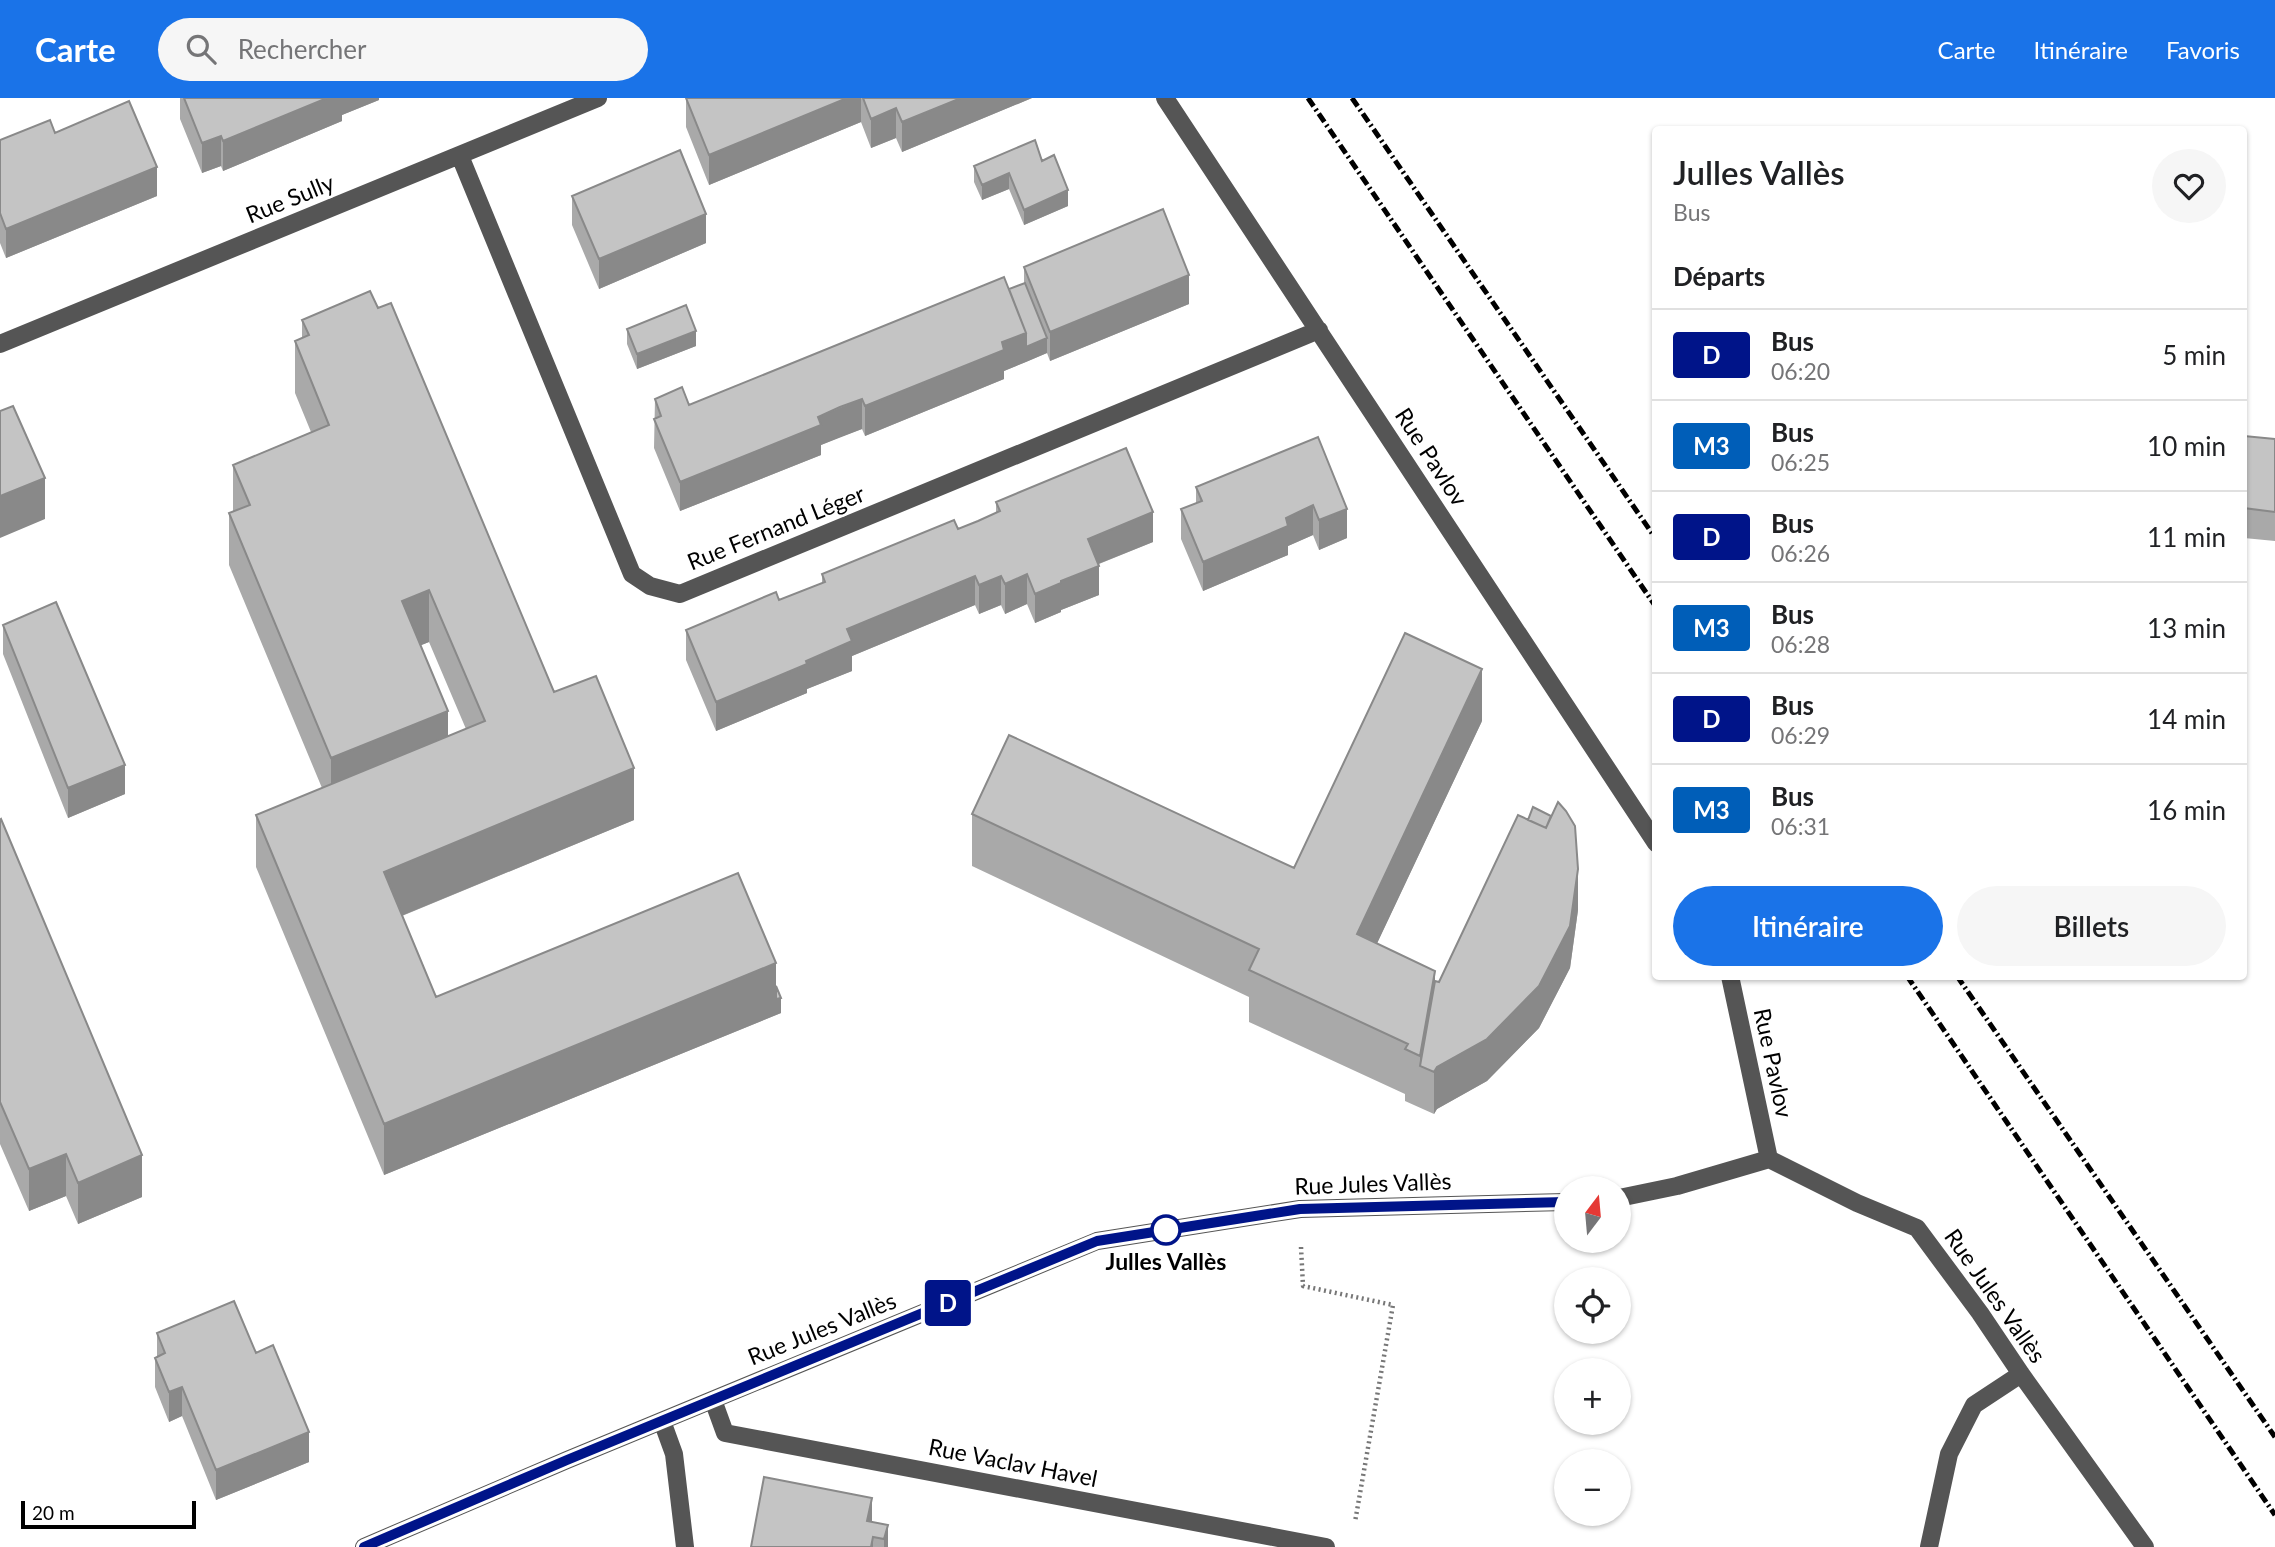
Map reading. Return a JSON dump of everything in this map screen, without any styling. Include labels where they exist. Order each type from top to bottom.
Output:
[{"type":"street","name":"Rue Sully","points":[[0,344],[598,98]]},
{"type":"street","name":"Rue Pavlov","points":[[1165,98],[1652,838]]},
{"type":"street","name":"Rue Fernand Léger","points":[[460,156],[632,574],[650,586],[680,594],[1319,330]]},
{"type":"street","name":"Rue Pavlov","points":[[1731,980],[1769,1160]]},
{"type":"street","points":[[1631,1196],[1677,1186],[1769,1160]]},
{"type":"street","name":"Rue Jules Vallès","points":[[1769,1160],[1857,1203],[1917,1228],[2145,1547]]},
{"type":"street","name":"Rue Jules Vallès","points":[[364,1547],[1097,1241],[1300,1209],[1554,1202]]},
{"type":"street","points":[[1929,1547],[1949,1454],[1974,1405],[2021,1374]]},
{"type":"street","name":"Rue Vaclav Havel","points":[[713,1400],[725,1433],[1326,1547]]},
{"type":"street","points":[[662,1421],[674,1454],[685,1547]]},
{"type":"path","points":[[1300,1209],[1303,1286],[1393,1305],[1353,1534]]},
{"type":"building","points":[[184,98],[327,98],[223,141],[221,136],[202,143]]},
{"type":"building","points":[[686,98],[847,98],[709,155]]},
{"type":"building","points":[[863,98],[961,98],[902,122],[896,108],[871,119]]},
{"type":"building","points":[[129,101],[157,167],[6,229],[0,213],[0,140],[50,120],[55,133]]},
{"type":"building","points":[[1035,140],[1042,161],[1054,155],[1068,190],[1024,210],[1009,173],[982,185],[974,166]]},
{"type":"building","points":[[680,150],[706,214],[599,259],[572,196]]},
{"type":"building","points":[[1163,209],[1189,275],[1050,332],[1024,267]]},
{"type":"building","points":[[1004,277],[1026,333],[1002,342],[1004,350],[865,406],[862,399],[840,407],[818,417],[821,425],[680,482],[654,419],[661,416],[655,399],[682,387],[689,405]]},
{"type":"building","points":[[1025,283],[1047,338],[1026,347],[1026,333],[1009,289]]},
{"type":"building","points":[[370,291],[378,308],[391,303],[554,692],[596,676],[634,768],[384,872],[436,997],[738,873],[776,963],[384,1124],[256,815],[485,721],[429,590],[402,601],[448,711],[331,758],[229,513],[250,505],[233,465],[329,425],[295,341],[309,335],[302,320]]},
{"type":"building","points":[[686,305],[696,331],[637,354],[627,329]]},
{"type":"building","points":[[13,406],[45,478],[0,496],[0,411]]},
{"type":"building","points":[[2247,436],[2275,439],[2275,512],[2247,508]]},
{"type":"building","points":[[1318,437],[1347,509],[1319,520],[1313,505],[1286,518],[1288,526],[1203,562],[1181,509],[1202,501],[1196,487]]},
{"type":"building","points":[[1126,448],[1153,512],[1088,539],[1099,566],[1035,594],[1027,574],[1005,584],[1001,576],[979,585],[975,576],[847,629],[852,641],[806,661],[807,664],[716,702],[686,630],[776,592],[779,600],[825,582],[822,574],[954,520],[958,529],[978,521],[1000,511],[996,502]]},
{"type":"building","points":[[56,602],[125,765],[68,788],[3,625]]},
{"type":"building","points":[[1405,633],[1482,669],[1357,934],[1435,971],[1420,1056],[1405,1049],[1408,1044],[1249,970],[1259,949],[972,814],[1009,735],[1294,868]]},
{"type":"building","points":[[1558,802],[1575,826],[1578,869],[1570,926],[1539,986],[1487,1039],[1437,1067],[1434,1072],[1420,1066],[1435,981],[1439,982],[1518,815],[1546,828]]},
{"type":"building","points":[[1533,807],[1551,816],[1546,828],[1528,820]]},
{"type":"building","points":[[1,819],[142,1155],[78,1183],[66,1154],[29,1169],[0,1102]]},
{"type":"building","points":[[776,986],[781,998],[776,999]]},
{"type":"building","points":[[234,1301],[256,1353],[273,1345],[309,1432],[216,1470],[182,1387],[169,1392],[155,1358],[165,1353],[157,1333]]},
{"type":"building","points":[[764,1477],[872,1498],[867,1521],[888,1525],[884,1539],[873,1537],[871,1547],[751,1547]]},
{"type":"railway","points":[[1308,98],[1652,601]]},
{"type":"railway","points":[[1352,98],[1652,533]]},
{"type":"railway","points":[[1910,980],[2275,1515]]},
{"type":"railway","points":[[1960,980],[2275,1437]]},
{"type":"bus line","name":"D","points":[[364,1547],[1097,1241],[1300,1209],[1554,1202]]},
{"type":"place","name":"Julles Vallès","points":[[1166,1230]]}]
